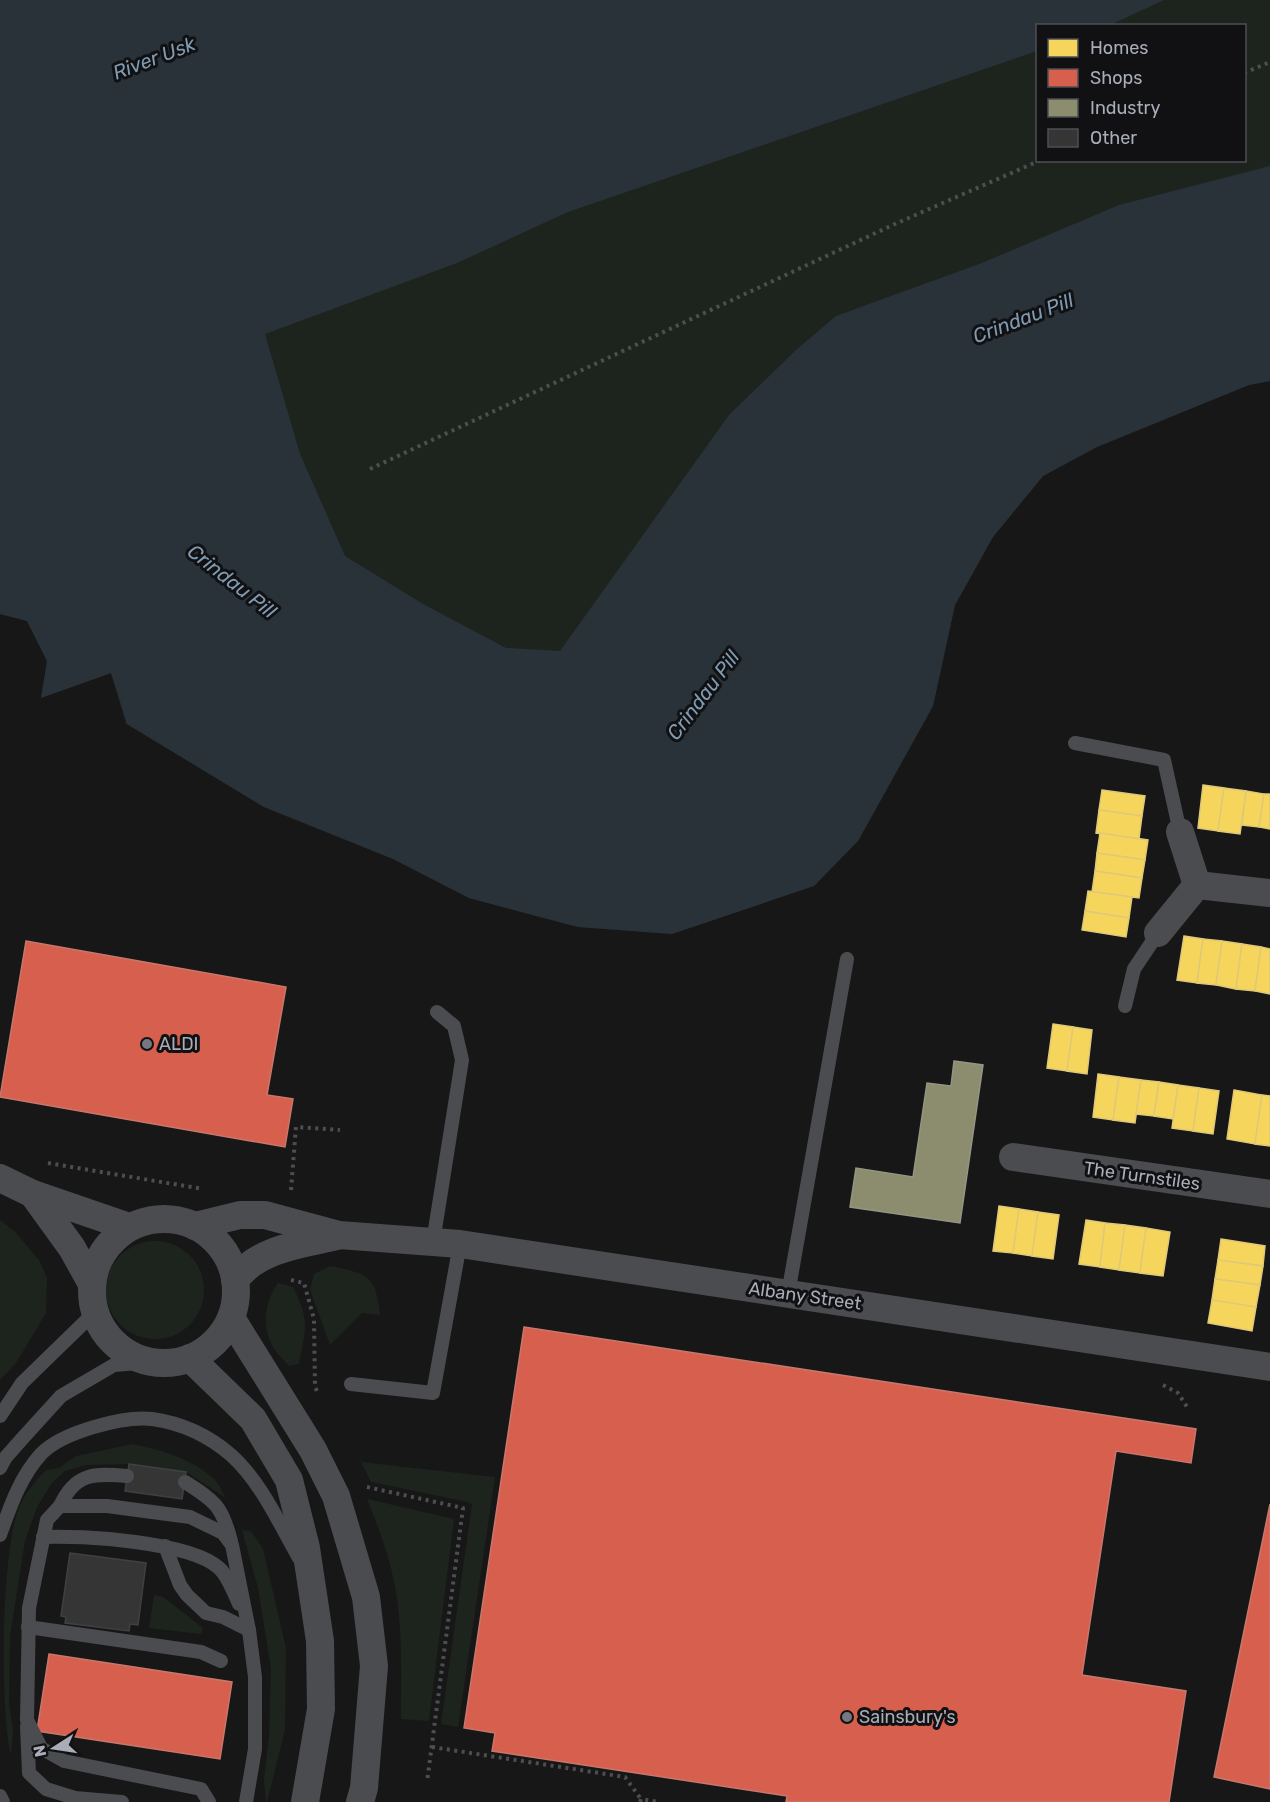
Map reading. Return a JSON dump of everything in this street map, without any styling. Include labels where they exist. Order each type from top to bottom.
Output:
[{"type":"street","points":[[1180,832],[1197,885]]},
{"type":"street","points":[[1197,885],[1270,893]]},
{"type":"street","points":[[1158,933],[1197,885]]},
{"type":"street","name":"The Turnstiles","points":[[1013,1156],[1270,1194]]},
{"type":"street","points":[[0,1178],[33,1194],[129,1227]]},
{"type":"street","points":[[33,1194],[72,1248],[93,1298],[103,1330],[116,1345],[132,1356],[151,1362],[170,1363],[190,1358],[207,1349],[221,1335],[231,1318],[235,1299],[235,1280],[230,1263],[221,1248],[209,1235],[179,1220],[145,1221],[129,1227],[103,1251],[96,1267],[93,1298]]},
{"type":"street","name":"Albany Street","points":[[195,1226],[240,1215],[265,1215],[339,1235],[446,1243],[1270,1367]]},
{"type":"street","name":"Albany Street","points":[[235,1280],[244,1268],[271,1252],[339,1235]]},
{"type":"street","points":[[231,1318],[313,1450],[336,1496],[366,1597],[374,1666],[364,1788],[360,1802]]},
{"type":"street","points":[[190,1358],[253,1419],[289,1480],[306,1548],[320,1641],[321,1709],[305,1802]]},
{"type":"lane","points":[[1075,743],[1164,760],[1180,832]]},
{"type":"lane","points":[[1125,1006],[1134,969],[1158,933]]},
{"type":"lane","points":[[789,1294],[847,959]]},
{"type":"lane","points":[[351,1384],[434,1393],[462,1060],[454,1026],[437,1012]]},
{"type":"lane","points":[[0,1416],[22,1383],[93,1298]]},
{"type":"lane","points":[[0,1468],[13,1449],[61,1395],[114,1365],[151,1362]]},
{"type":"lane","points":[[0,1535],[14,1495],[39,1456],[59,1440],[84,1429],[124,1421],[151,1419],[207,1436],[232,1456],[258,1486],[311,1581]]},
{"type":"lane","points":[[122,1802],[75,1798],[46,1789],[29,1773],[28,1627],[29,1608],[47,1520],[78,1480],[90,1475],[127,1476]]},
{"type":"lane","points":[[184,1482],[201,1492],[220,1508],[232,1545],[249,1630],[255,1677],[255,1749],[246,1802]]},
{"type":"lane","points":[[60,1506],[107,1506],[190,1517],[223,1533],[232,1545]]},
{"type":"lane","points":[[44,1537],[70,1535],[165,1546],[203,1557],[220,1568],[233,1591],[249,1630]]},
{"type":"lane","points":[[165,1546],[180,1585],[196,1604],[206,1612],[223,1617],[249,1630]]},
{"type":"lane","points":[[28,1627],[201,1652],[221,1661]]},
{"type":"lane","points":[[27,1720],[40,1748],[64,1761],[201,1789],[209,1802]]},
{"type":"lane","points":[[0,1796],[3,1802]]},
{"type":"path","points":[[1246,73],[1270,62]]},
{"type":"path","points":[[370,469],[895,224],[1036,162]]},
{"type":"path","points":[[291,1192],[296,1127],[340,1130]]},
{"type":"path","points":[[46,1163],[208,1190]]},
{"type":"path","points":[[287,1279],[304,1283],[314,1319],[315,1387],[320,1397]]},
{"type":"path","points":[[1154,1383],[1166,1385],[1178,1393],[1189,1410]]},
{"type":"path","points":[[362,1477],[367,1487],[463,1508],[427,1782]]},
{"type":"path","points":[[432,1747],[625,1777],[640,1800],[659,1802]]},
{"type":"shaded area","points":[[667,0],[1270,0],[1270,381],[1249,385],[1097,447],[1043,476],[993,537],[955,605],[933,706],[858,841],[814,886],[672,934],[578,927],[469,898],[393,859],[264,807],[126,724],[111,673],[41,698],[47,661],[27,621],[0,614],[0,244]]},
{"type":"shaded area","points":[[0,1220],[15,1232],[39,1260],[47,1278],[46,1313],[16,1363],[0,1380]]},
{"type":"shaded area","points":[[155,1241],[165,1242],[182,1249],[196,1263],[203,1280],[203,1300],[196,1317],[182,1331],[165,1338],[155,1339],[145,1338],[128,1331],[114,1317],[107,1300],[106,1290],[107,1280],[114,1263],[128,1249],[145,1242]]},
{"type":"shaded area","points":[[330,1266],[353,1271],[367,1278],[376,1291],[380,1315],[362,1313],[330,1345],[310,1290],[314,1274]]},
{"type":"shaded area","points":[[278,1283],[293,1287],[304,1317],[305,1333],[299,1364],[289,1366],[272,1346],[266,1328],[266,1312],[270,1297]]},
{"type":"shaded area","points":[[133,1444],[165,1452],[195,1465],[215,1480],[226,1498],[186,1472],[129,1464],[86,1465],[65,1471],[51,1484],[37,1507],[25,1541],[10,1636],[9,1704],[13,1729],[11,1755],[5,1706],[5,1597],[12,1532],[20,1505],[33,1484],[46,1470],[59,1468],[76,1456]]},
{"type":"shaded area","points":[[361,1462],[495,1477],[458,1727],[441,1724],[472,1504],[371,1482]]},
{"type":"shaded area","points":[[367,1499],[454,1519],[429,1721],[401,1719],[401,1640],[396,1593],[388,1557]]},
{"type":"shaded area","points":[[242,1530],[251,1531],[263,1549],[286,1648],[285,1730],[267,1802],[264,1779],[269,1736],[271,1669],[258,1588]]},
{"type":"shaded area","points":[[154,1595],[163,1597],[203,1628],[201,1634],[149,1628]]},
{"type":"water","points":[[0,0],[1164,0],[1112,24],[1036,24],[1036,51],[568,212],[457,263],[265,334],[300,454],[345,556],[423,604],[506,648],[560,651],[729,415],[796,350],[836,316],[982,263],[1119,205],[1270,166],[1270,381],[1249,385],[1097,447],[1043,476],[993,537],[955,605],[933,706],[858,841],[814,886],[672,934],[578,927],[469,898],[393,859],[264,807],[127,724],[111,673],[41,698],[47,661],[27,621],[0,614]]},
{"type":"building: Homes","points":[[1203,785],[1224,788],[1218,831],[1198,828]]},
{"type":"building: Homes","points":[[1224,788],[1246,791],[1240,834],[1218,831]]},
{"type":"building: Homes","points":[[1102,790],[1145,796],[1142,816],[1099,810]]},
{"type":"building: Homes","points":[[1246,791],[1264,794],[1259,827],[1242,825]]},
{"type":"building: Homes","points":[[1264,794],[1270,794],[1270,829],[1259,827]]},
{"type":"building: Homes","points":[[1099,810],[1142,816],[1139,839],[1096,833]]},
{"type":"building: Homes","points":[[1100,833],[1148,840],[1145,860],[1097,853]]},
{"type":"building: Homes","points":[[1097,853],[1145,860],[1142,878],[1095,871]]},
{"type":"building: Homes","points":[[1095,871],[1142,878],[1139,898],[1092,892]]},
{"type":"building: Homes","points":[[1088,891],[1132,897],[1129,918],[1085,911]]},
{"type":"building: Homes","points":[[1085,911],[1129,918],[1126,937],[1082,930]]},
{"type":"building: Homes","points":[[1184,936],[1203,939],[1197,983],[1177,980]]},
{"type":"building: Homes","points":[[1203,939],[1222,941],[1216,985],[1197,983]]},
{"type":"building: Homes","points":[[1222,941],[1242,944],[1236,989],[1216,985]]},
{"type":"building: Homes","points":[[1242,944],[1261,947],[1255,991],[1236,989]]},
{"type":"building: Homes","points":[[1261,947],[1270,949],[1270,994],[1255,991]]},
{"type":"building: Homes","points":[[1053,1024],[1073,1027],[1067,1071],[1047,1068]]},
{"type":"building: Homes","points":[[1073,1027],[1092,1030],[1087,1074],[1067,1071]]},
{"type":"building: Homes","points":[[1098,1074],[1119,1077],[1113,1120],[1093,1117]]},
{"type":"building: Homes","points":[[1119,1077],[1141,1080],[1135,1123],[1113,1120]]},
{"type":"building: Homes","points":[[1141,1080],[1159,1082],[1154,1116],[1136,1114]]},
{"type":"building: Homes","points":[[1159,1082],[1178,1085],[1173,1119],[1154,1116]]},
{"type":"building: Homes","points":[[1178,1085],[1199,1088],[1193,1131],[1172,1128]]},
{"type":"building: Homes","points":[[1199,1088],[1219,1091],[1213,1134],[1193,1131]]},
{"type":"building: Homes","points":[[1234,1090],[1262,1095],[1255,1144],[1227,1139]]},
{"type":"building: Homes","points":[[1262,1095],[1270,1096],[1270,1146],[1255,1144]]},
{"type":"building: Homes","points":[[999,1206],[1019,1209],[1013,1253],[993,1251]]},
{"type":"building: Homes","points":[[1019,1209],[1038,1212],[1032,1256],[1013,1253]]},
{"type":"building: Homes","points":[[1038,1212],[1059,1215],[1053,1259],[1032,1256]]},
{"type":"building: Homes","points":[[1086,1220],[1105,1223],[1100,1267],[1079,1264]]},
{"type":"building: Homes","points":[[1105,1223],[1125,1225],[1119,1270],[1100,1267]]},
{"type":"building: Homes","points":[[1125,1225],[1146,1228],[1140,1273],[1119,1270]]},
{"type":"building: Homes","points":[[1146,1228],[1170,1232],[1163,1276],[1140,1273]]},
{"type":"building: Homes","points":[[1221,1239],[1265,1246],[1263,1266],[1218,1260]]},
{"type":"building: Homes","points":[[1218,1260],[1263,1266],[1260,1285],[1215,1279]]},
{"type":"building: Homes","points":[[1215,1279],[1260,1285],[1256,1307],[1212,1300]]},
{"type":"building: Homes","points":[[1212,1300],[1256,1307],[1252,1331],[1208,1323]]},
{"type":"building: Shops","points":[[26,941],[286,987],[267,1095],[293,1099],[285,1147],[0,1097]]},
{"type":"building: Shops","points":[[524,1327],[1196,1429],[1191,1463],[1116,1451],[1082,1675],[1186,1691],[1169,1802],[786,1802],[787,1796],[492,1751],[495,1733],[464,1728]]},
{"type":"building: Shops","points":[[1270,1504],[1270,1789],[1214,1777]]},
{"type":"building: Shops","points":[[49,1654],[232,1682],[220,1759],[37,1731]]},
{"type":"building: Industry","points":[[954,1061],[983,1065],[960,1223],[850,1207],[856,1168],[913,1177],[927,1083],[951,1086]]},
{"type":"building: Other","points":[[129,1464],[186,1472],[182,1499],[125,1491]]},
{"type":"building: Other","points":[[70,1553],[146,1563],[138,1625],[130,1624],[129,1631],[65,1623],[66,1617],[61,1616]]},
{"type":"place","name":"ALDI","points":[[147,1044]]},
{"type":"place","name":"Sainsbury's","points":[[847,1717]]},
{"type":"water label","name":"River Usk","points":[[154,58]]},
{"type":"water label","name":"Crindau Pill","points":[[1023,318]]},
{"type":"water label","name":"Crindau Pill","points":[[232,581]]},
{"type":"water label","name":"Crindau Pill","points":[[703,695]]}]
